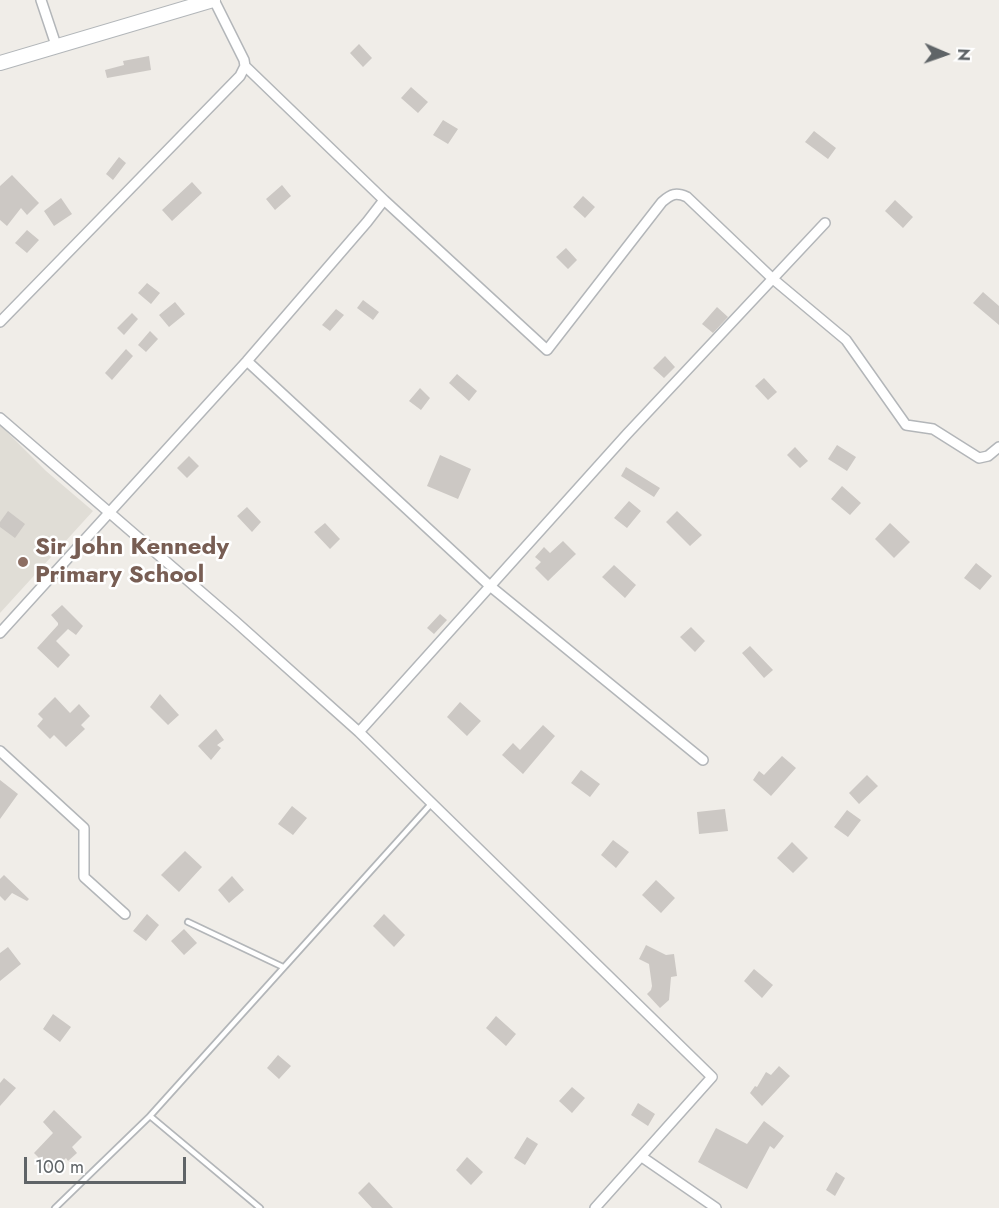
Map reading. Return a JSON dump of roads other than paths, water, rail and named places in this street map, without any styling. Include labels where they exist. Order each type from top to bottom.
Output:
[{"type":"street","points":[[41,0],[56,45]]},
{"type":"street","points":[[0,63],[213,0],[242,55],[245,66],[384,200],[547,350],[662,202],[671,195],[680,194],[687,197],[773,279],[846,340],[906,425],[933,429],[979,458],[988,456],[999,447]]},
{"type":"street","points":[[0,322],[240,76],[245,66]]},
{"type":"street","points":[[0,633],[247,361],[384,200]]},
{"type":"street","points":[[359,732],[627,434],[825,224]]},
{"type":"street","points":[[247,361],[490,586],[702,760]]},
{"type":"street","points":[[0,418],[237,622],[359,732],[712,1077],[595,1208]]},
{"type":"street","points":[[0,751],[84,828],[84,877],[125,914]]},
{"type":"street","points":[[642,1157],[716,1208]]},
{"type":"lane","points":[[55,1208],[150,1116],[432,803]]},
{"type":"lane","points":[[188,921],[283,967]]},
{"type":"lane","points":[[150,1116],[260,1208]]},
{"type":"place","name":"Sir John Kennedy Primary School","points":[[23,562]]}]
